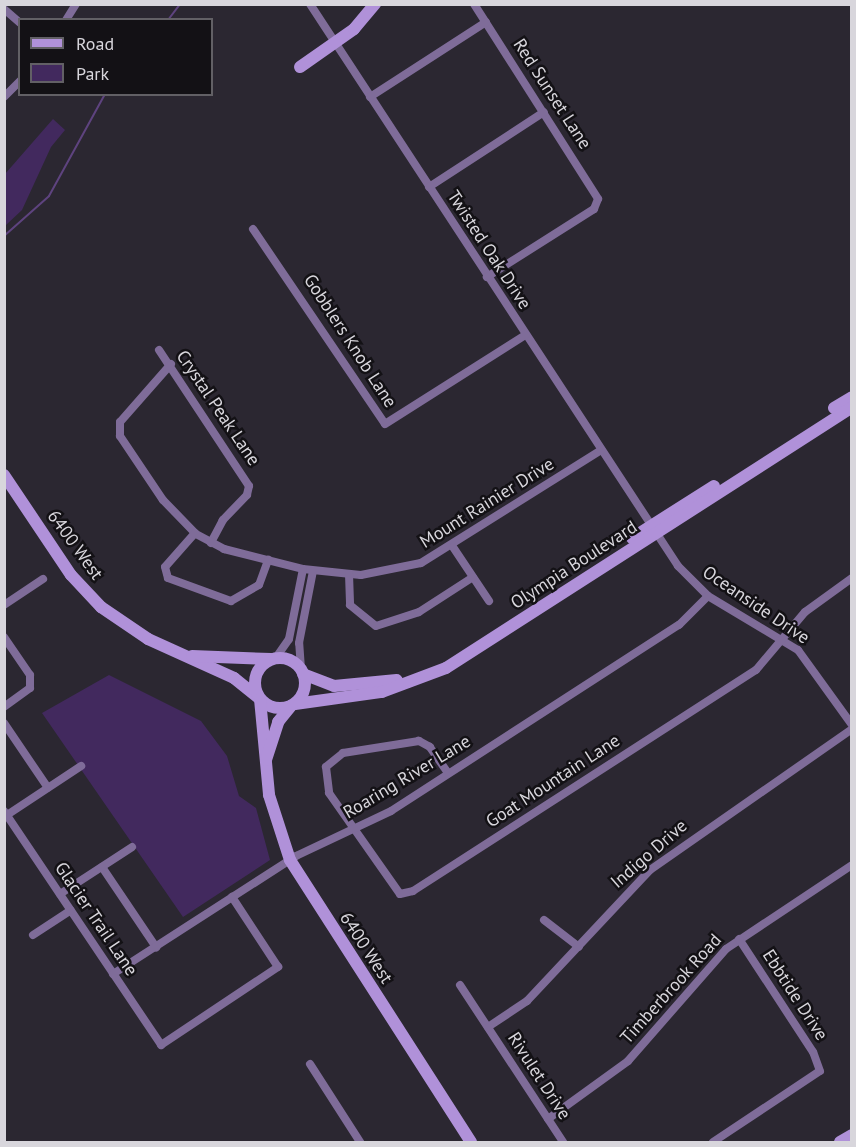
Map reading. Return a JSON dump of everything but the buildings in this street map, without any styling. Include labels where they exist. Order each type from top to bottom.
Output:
[{"type":"street","points":[[67,18],[76,4]]},
{"type":"street","name":"Twisted Oak Drive","points":[[310,4],[642,513]]},
{"type":"street","points":[[300,67],[335,44],[375,4]]},
{"type":"street","name":"Red Sunset Lane","points":[[474,4],[597,193],[597,202],[487,277]]},
{"type":"street","points":[[4,9],[18,21]]},
{"type":"street","points":[[370,97],[486,22]]},
{"type":"street","points":[[4,97],[18,83]]},
{"type":"street","points":[[429,187],[544,112]]},
{"type":"street","name":"Gobblers Knob Lane","points":[[253,229],[385,424],[525,335]]},
{"type":"street","name":"Crystal Peak Lane","points":[[159,350],[171,364],[249,486],[247,495],[223,520],[211,543]]},
{"type":"street","name":"Mount Rainier Drive","points":[[171,364],[120,422],[118,431],[163,501],[195,532],[211,543],[308,570],[349,574],[401,569],[453,547],[601,450]]},
{"type":"street","name":"Olympia Boulevard","points":[[294,705],[382,692],[434,674],[852,397]]},
{"type":"street","name":"Olympia Boulevard","points":[[302,671],[324,685],[351,687],[420,672],[852,406]]},
{"type":"street","name":"6400 West","points":[[4,475],[62,563],[91,598],[135,632],[192,656],[234,678],[259,698],[272,807],[290,860],[471,1143]]},
{"type":"street","name":"Oceanside Drive","points":[[642,513],[685,574],[708,596],[783,639],[810,663],[852,727]]},
{"type":"street","points":[[195,532],[164,574],[231,601],[261,583],[268,560]]},
{"type":"street","points":[[453,547],[489,601]]},
{"type":"street","points":[[308,570],[300,637],[305,689],[294,705],[272,708],[259,698],[257,672],[274,659],[289,639],[308,570]]},
{"type":"street","points":[[349,574],[350,605],[376,626],[419,612],[473,577]]},
{"type":"street","name":"Goat Mountain Lane","points":[[448,773],[422,741],[335,757],[326,767],[326,786],[393,890],[410,893],[756,670],[805,612],[852,578]]},
{"type":"street","points":[[4,605],[43,579]]},
{"type":"street","name":"Roaring River Lane","points":[[113,974],[290,860],[354,829],[448,773],[684,622],[708,596]]},
{"type":"street","points":[[4,637],[30,675],[30,688],[4,707]]},
{"type":"street","name":"6400 West","points":[[192,656],[274,659]]},
{"type":"street","points":[[274,659],[289,660],[302,671]]},
{"type":"street","name":"6400 West","points":[[266,760],[278,722],[294,705]]},
{"type":"street","points":[[4,723],[48,788]]},
{"type":"street","name":"Indigo Drive","points":[[488,1027],[527,1001],[650,870],[684,842],[852,727]]},
{"type":"street","points":[[6,813],[81,766]]},
{"type":"street","name":"Glacier Trail Lane","points":[[6,813],[160,1045],[278,968],[232,897]]},
{"type":"street","points":[[60,894],[132,847]]},
{"type":"street","name":"Timberbrook Road","points":[[548,1119],[628,1061],[709,966],[739,939],[852,865]]},
{"type":"street","points":[[102,867],[156,947]]},
{"type":"street","points":[[33,935],[71,910]]},
{"type":"street","points":[[544,920],[579,947]]},
{"type":"street","name":"Ebbtide Drive","points":[[712,1143],[819,1071],[813,1052],[739,939]]},
{"type":"street","name":"Rivulet Drive","points":[[460,985],[563,1143]]},
{"type":"street","points":[[310,1064],[360,1143]]},
{"type":"street","points":[[840,1143],[852,1135]]},
{"type":"green space","points":[[53,119],[65,130],[51,147],[22,210],[5,226],[5,174]]},
{"type":"green space","points":[[109,675],[201,721],[227,756],[239,796],[256,808],[270,860],[183,917],[42,713]]},
{"type":"waterway","points":[[170,18],[180,4]]},
{"type":"waterway","points":[[4,236],[49,196],[104,96]]}]
